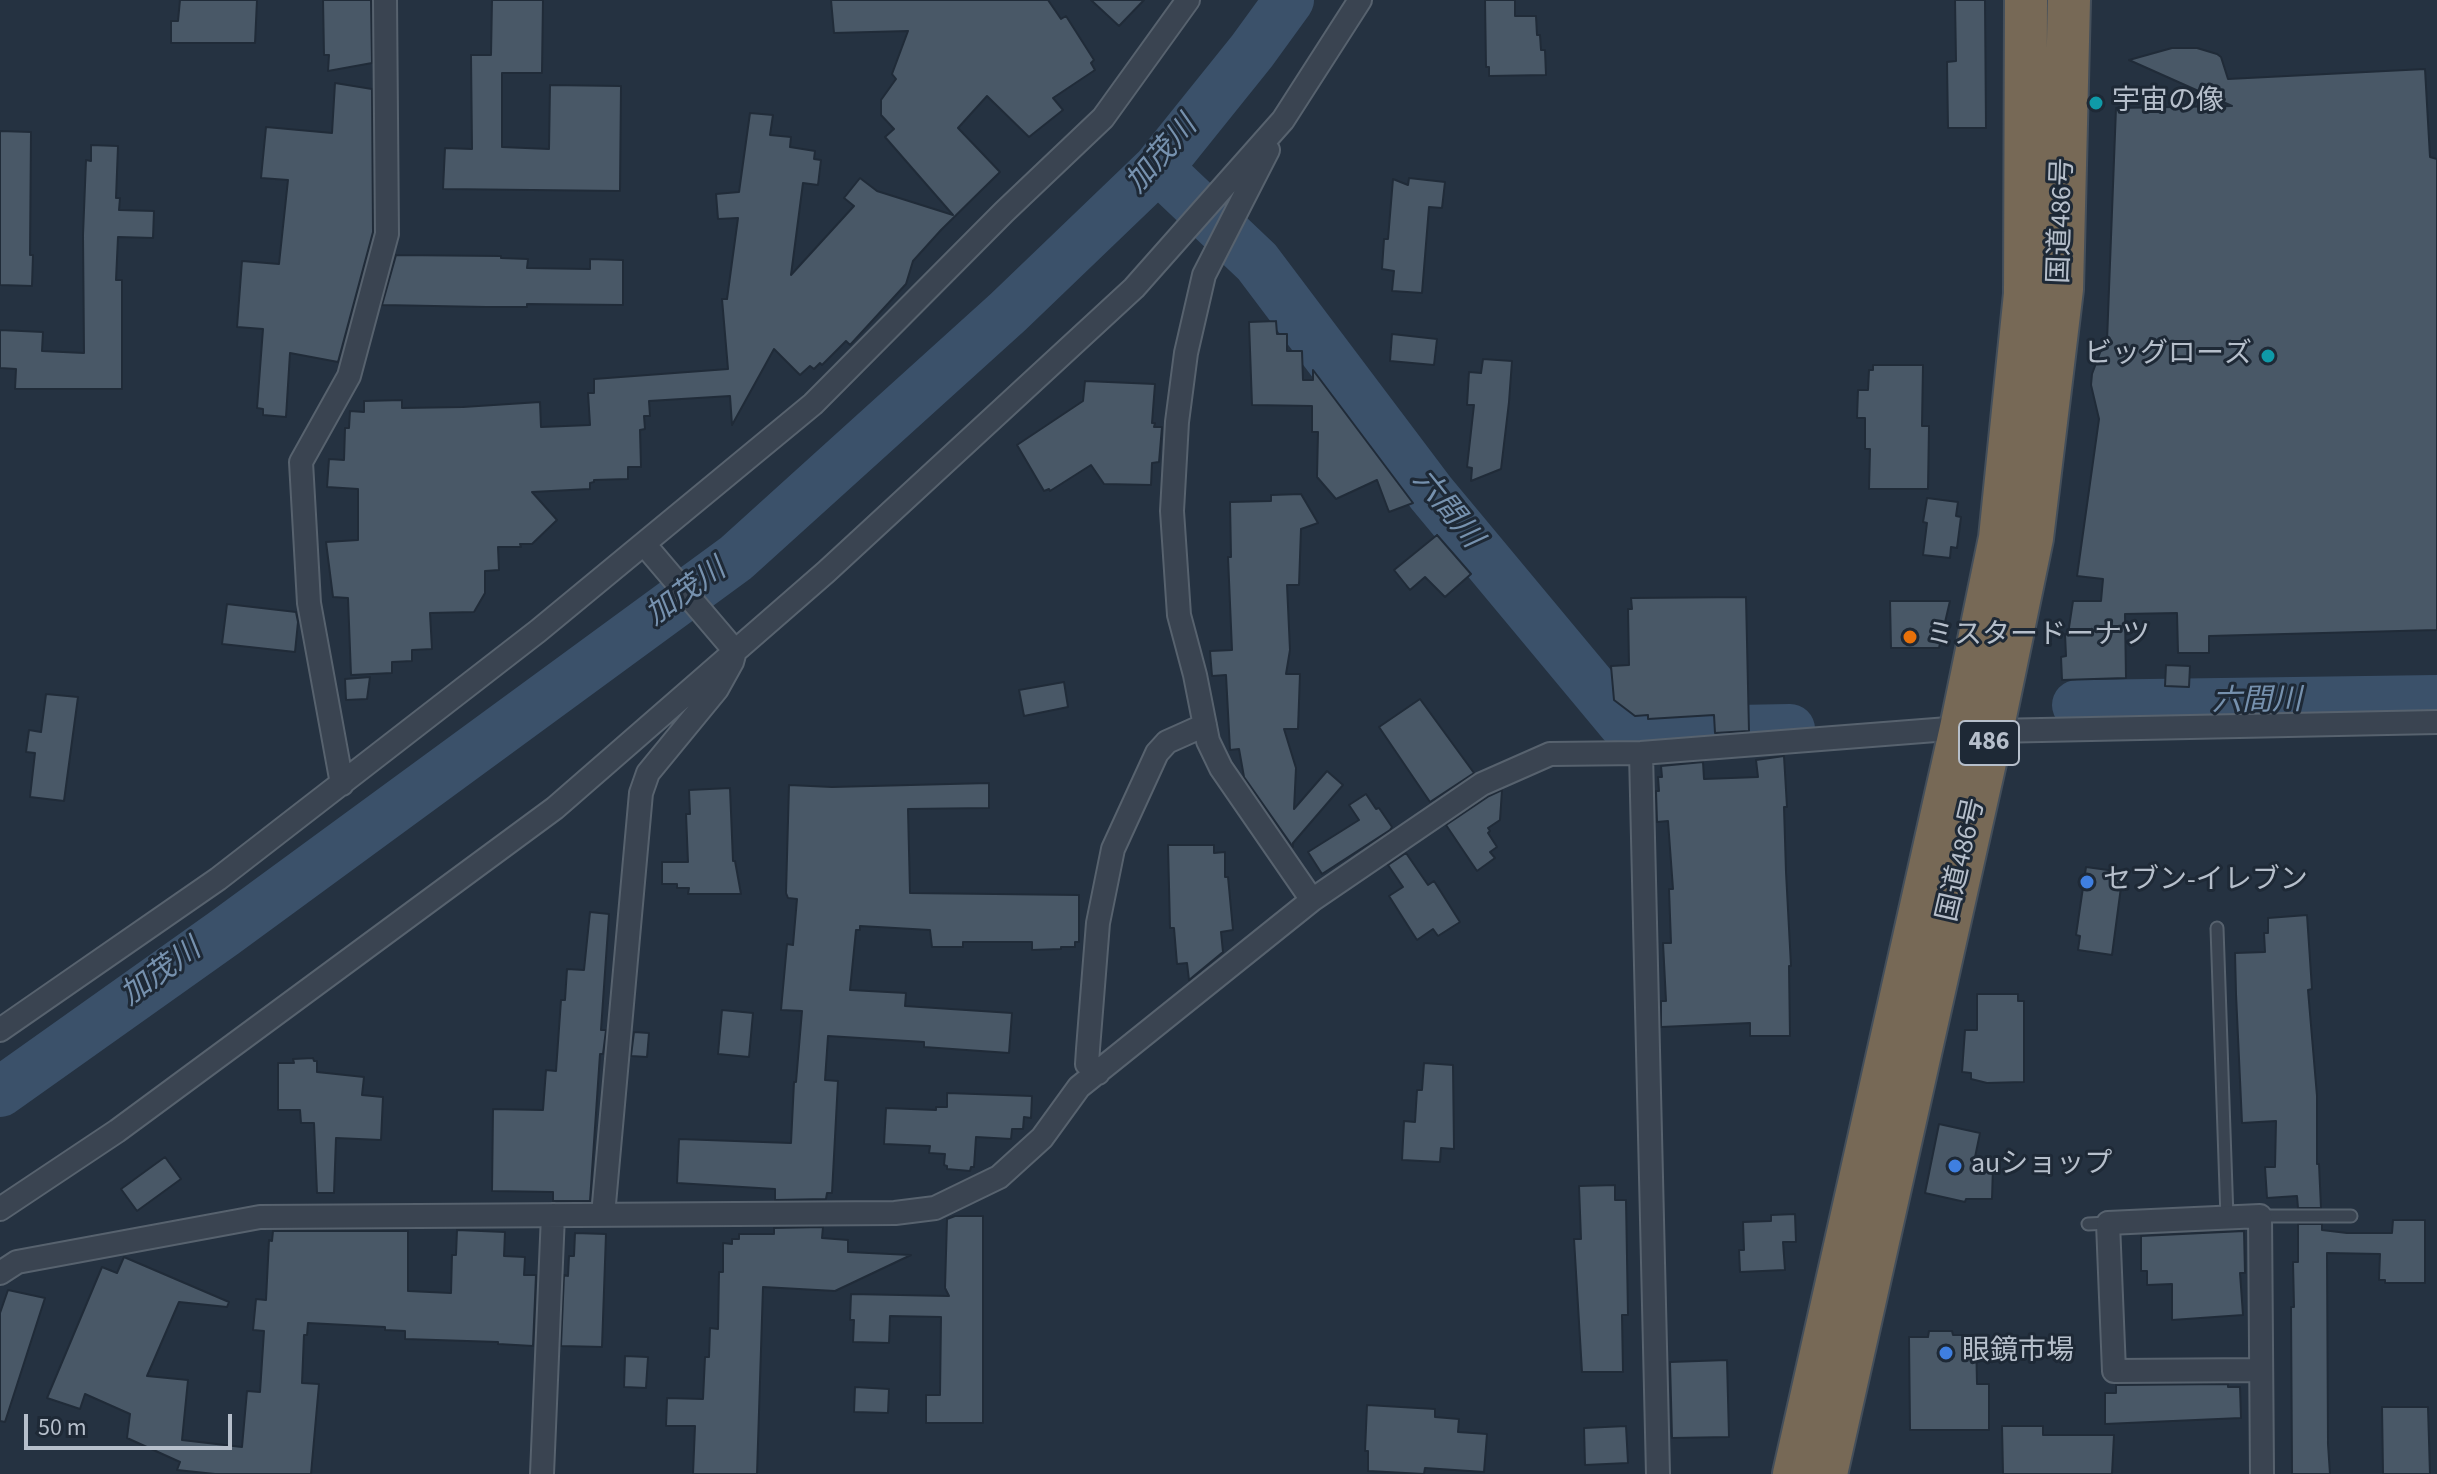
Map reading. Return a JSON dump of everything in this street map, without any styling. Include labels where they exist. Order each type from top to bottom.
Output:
[{"type":"highway","name":"国道486号","points":[[1826,1474],[1976,730],[2000,538],[2025,294],[2026,0]]},
{"type":"highway","name":"国道486号","points":[[1794,1474],[1976,730],[2032,538],[2062,289],[2069,0]]},
{"type":"street","points":[[342,784],[309,603],[301,462],[349,376],[387,234],[385,0]]},
{"type":"street","points":[[0,1030],[218,879],[342,784],[538,631],[813,404],[993,223],[1103,118],[1188,0]]},
{"type":"street","points":[[1312,900],[1221,768],[1208,741],[1179,615],[1172,511],[1186,353],[1204,275],[1283,120],[1360,0]]},
{"type":"street","points":[[0,1209],[117,1131],[555,808],[826,572],[1134,288],[1283,120]]},
{"type":"street","points":[[644,544],[735,651]]},
{"type":"street","points":[[603,1215],[641,793],[648,773],[717,689],[735,651]]},
{"type":"street","points":[[0,1273],[17,1262],[260,1217],[895,1213],[935,1208],[999,1177],[1042,1138],[1079,1087],[1312,900],[1482,784],[1550,754],[1641,753],[1976,730],[2437,722]]},
{"type":"street","points":[[1098,1073],[1087,1064],[1088,1049],[1098,923],[1113,849],[1135,795],[1157,753],[1167,742],[1205,725]]},
{"type":"street","points":[[1641,753],[1658,1474]]},
{"type":"street","points":[[542,1474],[553,1215]]},
{"type":"street","points":[[2261,1370],[2114,1371],[2098,1224],[2260,1216],[2262,1474]]},
{"type":"lane","points":[[2217,928],[2227,1218]]},
{"type":"lane","points":[[2260,1216],[2351,1216]]},
{"type":"building","points":[[180,0],[257,0],[255,43],[171,43],[171,21],[178,21]]},
{"type":"building","points":[[323,0],[371,0],[372,63],[328,71],[329,55],[324,55]]},
{"type":"building","points":[[492,0],[543,0],[542,73],[502,73],[502,147],[549,149],[550,85],[621,86],[620,191],[443,189],[445,148],[472,149],[471,55],[491,55]]},
{"type":"building","points":[[831,0],[1048,0],[1061,19],[1066,16],[1094,60],[1091,63],[1095,70],[1053,98],[1063,110],[1029,137],[987,96],[958,128],[1000,172],[913,261],[906,284],[850,345],[846,341],[822,365],[820,363],[814,369],[810,366],[800,375],[774,349],[732,425],[730,396],[649,401],[650,416],[644,416],[645,429],[640,430],[641,467],[628,467],[628,479],[594,480],[590,483],[590,489],[532,492],[557,520],[532,544],[498,547],[499,570],[485,571],[485,593],[474,612],[430,613],[432,649],[412,650],[412,661],[392,662],[392,673],[351,675],[348,598],[333,597],[326,542],[358,540],[358,489],[327,487],[329,459],[344,460],[345,428],[349,428],[350,411],[364,412],[364,401],[402,400],[402,408],[540,402],[541,427],[590,425],[588,393],[594,393],[594,379],[728,369],[722,299],[727,299],[738,218],[718,219],[716,194],[739,192],[750,113],[773,115],[770,135],[791,137],[790,147],[815,151],[814,159],[821,160],[818,185],[803,183],[791,275],[854,206],[844,198],[860,178],[877,191],[953,215],[885,137],[894,129],[881,115],[881,100],[896,79],[892,74],[908,31],[834,33]]},
{"type":"building","points":[[1091,0],[1144,0],[1119,26]]},
{"type":"building","points":[[1485,0],[1515,0],[1515,16],[1536,16],[1537,35],[1540,35],[1541,50],[1545,50],[1546,75],[1489,76],[1489,67],[1486,67]]},
{"type":"building","points":[[1955,0],[1985,0],[1986,128],[1948,128],[1947,62],[1956,61]]},
{"type":"building","name":"ビッグローズ","points":[[2172,48],[2197,48],[2217,54],[2221,57],[2228,79],[2425,69],[2430,157],[2437,159],[2437,630],[2209,636],[2209,653],[2178,653],[2177,613],[2125,614],[2126,678],[2062,680],[2061,657],[2066,656],[2065,634],[2068,634],[2073,601],[2101,601],[2103,579],[2077,576],[2099,419],[2091,385],[2092,374],[2107,341],[2116,108],[2232,106],[2129,60]]},
{"type":"building","points":[[335,83],[372,89],[373,232],[338,362],[290,353],[286,417],[263,415],[263,409],[257,408],[263,329],[237,327],[242,261],[279,264],[288,180],[261,178],[266,127],[332,133]]},
{"type":"building","points":[[0,131],[31,132],[32,286],[0,285]]},
{"type":"building","points":[[91,145],[118,146],[116,198],[120,198],[119,210],[154,211],[153,238],[118,237],[116,280],[122,280],[122,389],[15,389],[16,369],[0,368],[0,330],[43,332],[42,351],[84,353],[83,235],[86,160],[91,161]]},
{"type":"building","points":[[1409,178],[1445,182],[1442,208],[1429,207],[1422,293],[1392,291],[1394,271],[1382,269],[1393,179],[1408,185]]},
{"type":"building","points":[[396,255],[501,256],[528,259],[527,268],[590,269],[590,259],[623,260],[623,305],[382,305]]},
{"type":"building","points":[[1276,321],[1277,334],[1287,334],[1287,351],[1302,351],[1303,380],[1313,380],[1313,370],[1413,503],[1389,512],[1377,480],[1336,499],[1317,477],[1318,432],[1312,432],[1312,406],[1252,405],[1249,322]]},
{"type":"building","points":[[1392,334],[1437,339],[1434,365],[1390,361]]},
{"type":"building","points":[[1483,359],[1512,361],[1509,402],[1501,469],[1471,481],[1472,468],[1467,467],[1474,405],[1467,405],[1469,372],[1481,373]]},
{"type":"building","points":[[1873,365],[1923,365],[1922,426],[1929,426],[1928,489],[1869,489],[1870,449],[1865,449],[1865,418],[1857,418],[1858,390],[1868,390],[1869,370],[1873,370]]},
{"type":"building","points":[[1085,381],[1155,384],[1152,423],[1155,423],[1154,427],[1162,427],[1159,462],[1152,463],[1151,485],[1104,484],[1091,465],[1050,491],[1044,491],[1017,445],[1083,401]]},
{"type":"building","points":[[1301,494],[1318,523],[1301,529],[1299,585],[1287,585],[1290,650],[1286,674],[1300,674],[1298,729],[1284,729],[1296,768],[1294,809],[1327,771],[1343,785],[1293,843],[1293,847],[1244,777],[1239,749],[1230,750],[1226,675],[1212,676],[1210,651],[1232,650],[1228,557],[1231,557],[1230,502],[1271,501],[1271,495]]},
{"type":"building","points":[[1927,498],[1958,502],[1956,516],[1961,517],[1957,548],[1951,547],[1950,558],[1923,555]]},
{"type":"building","points":[[1437,535],[1471,574],[1445,597],[1425,577],[1410,590],[1394,570]]},
{"type":"building","points":[[1746,597],[1749,731],[1715,733],[1714,715],[1648,719],[1648,715],[1635,716],[1614,700],[1611,666],[1629,665],[1628,609],[1632,609],[1631,598]]},
{"type":"building","points":[[1890,601],[1950,601],[1939,648],[1891,648]]},
{"type":"building","points":[[227,604],[296,612],[295,652],[222,644]]},
{"type":"building","points":[[2166,665],[2190,666],[2189,687],[2165,686]]},
{"type":"building","points":[[370,677],[367,699],[346,700],[345,679]]},
{"type":"building","points":[[1064,682],[1068,707],[1024,716],[1019,690]]},
{"type":"building","points":[[46,694],[78,697],[64,801],[30,797],[35,753],[26,752],[29,730],[41,732]]},
{"type":"building","points":[[1420,699],[1474,773],[1430,802],[1379,727]]},
{"type":"building","points":[[1784,756],[1791,966],[1790,1036],[1750,1036],[1750,1023],[1661,1027],[1661,1001],[1666,1001],[1663,943],[1671,943],[1669,889],[1673,889],[1668,821],[1657,822],[1656,791],[1659,791],[1658,777],[1662,777],[1661,766],[1703,762],[1704,779],[1758,777],[1756,760]]},
{"type":"building","points":[[989,783],[989,808],[908,809],[910,893],[1079,895],[1079,942],[1075,942],[1075,947],[1032,950],[1032,942],[963,942],[963,947],[932,947],[930,930],[860,926],[860,930],[856,930],[850,990],[906,993],[905,1006],[1012,1013],[1009,1053],[924,1047],[924,1042],[828,1036],[825,1080],[838,1081],[832,1193],[827,1193],[826,1199],[775,1200],[775,1189],[677,1183],[679,1139],[791,1143],[802,1011],[781,1010],[787,944],[793,945],[797,899],[788,898],[786,893],[789,785],[832,787]]},
{"type":"building","points":[[730,788],[733,861],[741,894],[688,894],[689,888],[662,884],[662,862],[688,862],[686,814],[690,814],[689,790]]},
{"type":"building","points":[[1502,790],[1500,820],[1488,828],[1497,847],[1490,852],[1495,858],[1477,871],[1446,825]]},
{"type":"building","points":[[1366,794],[1392,827],[1322,874],[1308,852],[1359,820],[1349,805]]},
{"type":"building","points":[[1168,845],[1214,845],[1214,853],[1225,852],[1225,877],[1228,877],[1233,930],[1221,932],[1223,952],[1189,980],[1187,963],[1177,964],[1174,928],[1170,928]]},
{"type":"building","points":[[1406,853],[1428,885],[1434,881],[1460,922],[1438,936],[1433,929],[1417,940],[1389,896],[1403,887],[1388,865]]},
{"type":"building","points":[[2086,867],[2123,872],[2112,955],[2078,950],[2080,936],[2076,935]]},
{"type":"building","points":[[590,912],[609,914],[601,1030],[606,1030],[603,1054],[600,1054],[590,1201],[553,1201],[553,1192],[492,1191],[493,1109],[543,1110],[546,1070],[556,1071],[561,1000],[565,1000],[567,969],[584,970]]},
{"type":"building","points":[[2307,915],[2312,989],[2308,990],[2317,1096],[2317,1164],[2321,1208],[2298,1208],[2297,1196],[2267,1198],[2265,1167],[2275,1167],[2276,1121],[2242,1123],[2235,953],[2265,952],[2264,933],[2268,933],[2268,918]]},
{"type":"building","points":[[1977,994],[2018,994],[2018,1001],[2024,1001],[2024,1082],[1987,1083],[1971,1079],[1971,1073],[1962,1072],[1965,1030],[1977,1030]]},
{"type":"building","points":[[722,1010],[753,1013],[749,1057],[718,1054]]},
{"type":"building","points":[[634,1032],[649,1033],[647,1057],[631,1056]]},
{"type":"building","points":[[313,1058],[317,1061],[317,1072],[364,1077],[362,1095],[383,1097],[381,1140],[336,1138],[334,1193],[317,1193],[314,1123],[301,1123],[300,1110],[278,1110],[278,1063]]},
{"type":"building","points":[[1424,1063],[1453,1065],[1454,1149],[1441,1148],[1440,1162],[1402,1160],[1404,1121],[1415,1122],[1417,1090],[1422,1090]]},
{"type":"building","points":[[947,1093],[1032,1096],[1031,1118],[1024,1117],[1023,1129],[1012,1129],[1011,1139],[976,1137],[974,1167],[970,1171],[947,1169],[944,1165],[945,1154],[929,1153],[930,1146],[884,1144],[886,1108],[936,1110],[936,1107],[947,1107]]},
{"type":"building","points":[[1939,1124],[1980,1133],[1973,1167],[1993,1167],[1992,1199],[1966,1199],[1965,1202],[1925,1193]]},
{"type":"building","points":[[165,1157],[181,1179],[137,1211],[121,1189]]},
{"type":"building","points":[[1615,1185],[1615,1200],[1626,1200],[1628,1315],[1622,1315],[1623,1372],[1582,1372],[1574,1239],[1581,1239],[1579,1186]]},
{"type":"building","points":[[1795,1214],[1796,1242],[1783,1242],[1785,1270],[1740,1272],[1739,1250],[1744,1250],[1743,1222],[1771,1221],[1771,1215]]},
{"type":"building","points":[[983,1216],[983,1423],[926,1423],[926,1395],[940,1395],[941,1317],[890,1316],[889,1343],[853,1342],[851,1294],[949,1296],[945,1288],[947,1219]]},
{"type":"building","points":[[2393,1220],[2425,1220],[2425,1283],[2385,1283],[2385,1280],[2379,1280],[2380,1254],[2327,1253],[2330,1474],[2292,1474],[2291,1307],[2294,1307],[2293,1262],[2298,1262],[2298,1224],[2322,1224],[2322,1230],[2347,1233],[2392,1233]]},
{"type":"building","points":[[823,1227],[822,1238],[848,1240],[848,1252],[911,1255],[835,1291],[763,1287],[757,1474],[693,1474],[695,1426],[666,1426],[667,1398],[703,1399],[710,1328],[718,1329],[723,1243],[732,1244],[732,1239],[739,1239],[739,1234],[774,1234],[774,1228]]},
{"type":"building","points":[[457,1230],[505,1232],[504,1256],[525,1257],[524,1275],[536,1275],[533,1346],[405,1339],[405,1331],[385,1330],[385,1327],[308,1323],[307,1335],[304,1335],[302,1383],[319,1384],[311,1474],[215,1474],[177,1470],[180,1462],[127,1438],[130,1414],[85,1394],[80,1409],[47,1398],[102,1267],[117,1273],[124,1257],[229,1302],[227,1307],[179,1302],[147,1376],[188,1380],[182,1440],[242,1447],[247,1391],[260,1392],[264,1331],[253,1330],[256,1299],[266,1300],[269,1240],[272,1241],[273,1231],[408,1231],[408,1291],[451,1293],[452,1255],[456,1255]]},
{"type":"building","points":[[2244,1231],[2245,1273],[2240,1273],[2243,1315],[2172,1320],[2172,1284],[2147,1285],[2147,1271],[2141,1271],[2141,1236]]},
{"type":"building","points":[[575,1233],[606,1234],[602,1347],[561,1346],[564,1275],[568,1276],[569,1256],[574,1256]]},
{"type":"building","points":[[8,1290],[45,1298],[5,1422],[0,1421],[0,1313]]},
{"type":"building","points":[[1929,1331],[1976,1335],[1977,1384],[1989,1384],[1989,1430],[1910,1430],[1909,1337],[1928,1337]]},
{"type":"building","points":[[625,1356],[648,1357],[646,1388],[624,1387]]},
{"type":"building","points":[[1727,1360],[1729,1437],[1672,1438],[1670,1362]]},
{"type":"building","points":[[2228,1384],[2228,1387],[2240,1387],[2241,1418],[2105,1424],[2105,1393],[2116,1393],[2116,1385]]},
{"type":"building","points":[[855,1387],[889,1389],[888,1413],[854,1412]]},
{"type":"building","points":[[1367,1405],[1435,1409],[1435,1417],[1459,1419],[1458,1432],[1487,1434],[1484,1472],[1425,1468],[1424,1474],[1368,1471],[1368,1451],[1365,1451]]},
{"type":"building","points":[[2382,1407],[2428,1407],[2430,1474],[2383,1474]]},
{"type":"building","points":[[1626,1426],[1628,1463],[1585,1465],[1584,1428]]},
{"type":"building","points":[[2002,1426],[2043,1426],[2043,1435],[2114,1435],[2112,1474],[2003,1474]]},
{"type":"waterway","name":"加茂川","points":[[0,1092],[224,933],[736,558],[1008,312],[1158,168],[1289,0]]},
{"type":"waterway","name":"六間川","points":[[1158,168],[1257,262],[1431,493],[1630,732],[1790,729]]},
{"type":"waterway","name":"六間川","points":[[2077,705],[2437,700]]},
{"type":"place","name":"宇宙の像","points":[[2096,103]]},
{"type":"place","name":"ビッグローズ","points":[[2268,356]]},
{"type":"place","name":"ミスタードーナツ","points":[[1910,637]]},
{"type":"place","name":"セブン-イレブン","points":[[2087,882]]},
{"type":"place","name":"auショップ","points":[[1955,1166]]},
{"type":"place","name":"眼鏡市場","points":[[1946,1353]]}]
